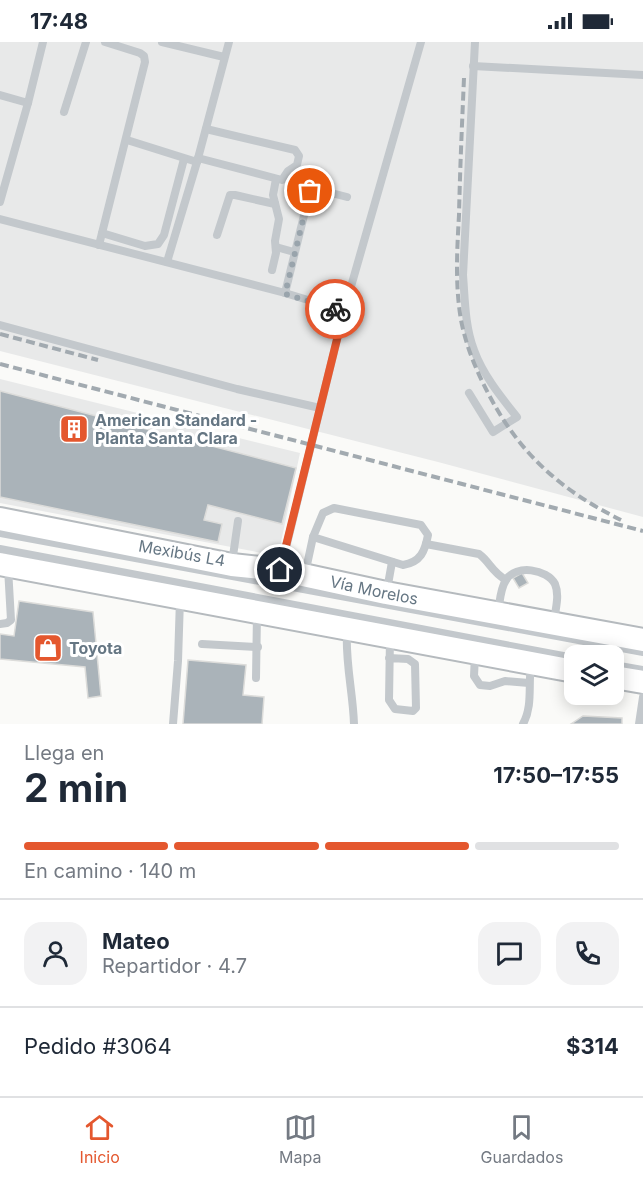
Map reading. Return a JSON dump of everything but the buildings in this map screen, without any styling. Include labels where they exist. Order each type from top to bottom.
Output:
[{"type":"main road","name":"Vía Morelos","points":[[0,519],[232,565],[280,570],[386,593],[643,640]]},
{"type":"main road","points":[[3,559],[180,597],[347,628],[390,647],[476,653],[530,674],[564,672]]},
{"type":"main road","points":[[624,679],[643,682]]},
{"type":"lane","points":[[0,202],[43,42]]},
{"type":"lane","points":[[64,112],[86,42]]},
{"type":"lane","points":[[99,245],[127,141],[145,58],[140,53],[105,42]]},
{"type":"lane","points":[[162,42],[225,57]]},
{"type":"lane","points":[[167,262],[198,160],[229,42]]},
{"type":"lane","points":[[280,570],[344,311],[421,42]]},
{"type":"lane","points":[[469,393],[493,432],[517,417],[498,393],[474,350],[465,300],[463,275],[475,42]]},
{"type":"lane","points":[[473,66],[643,75]]},
{"type":"lane","points":[[0,95],[28,103]]},
{"type":"lane","points":[[127,141],[184,159],[198,160],[276,179],[284,179],[288,171],[297,165],[299,156],[296,151],[206,129]]},
{"type":"lane","points":[[102,233],[145,246],[158,244],[164,235],[184,159]]},
{"type":"lane","points":[[272,270],[279,216],[273,195],[276,179]]},
{"type":"lane","points":[[285,294],[311,190],[316,189],[347,197]]},
{"type":"lane","points":[[217,235],[230,195],[275,204]]},
{"type":"lane","points":[[0,219],[344,311]]},
{"type":"lane","points":[[276,247],[294,252]]},
{"type":"lane","points":[[0,325],[237,389],[320,408]]},
{"type":"lane","points":[[305,575],[313,537],[323,513],[334,508],[421,525],[428,536],[425,551],[412,562],[403,565],[313,537]]},
{"type":"lane","points":[[232,565],[238,521]]},
{"type":"lane","name":"Mexibús L4","points":[[0,533],[643,652]]},
{"type":"lane","points":[[426,544],[478,554],[494,573],[506,580]]},
{"type":"lane","points":[[0,624],[11,620],[3,559]]},
{"type":"lane","name":"Mexibús L4","points":[[3,559],[564,656]]},
{"type":"lane","points":[[386,593],[392,562]]},
{"type":"lane","points":[[498,613],[506,580],[513,573],[524,570],[546,575],[551,579],[557,596],[554,623]]},
{"type":"lane","points":[[173,724],[180,597]]},
{"type":"lane","points":[[256,678],[257,612]]},
{"type":"lane","points":[[347,628],[346,649],[354,724]]},
{"type":"lane","points":[[202,644],[258,647]]},
{"type":"lane","points":[[390,647],[415,664],[415,711],[395,710],[390,704],[390,647]]},
{"type":"lane","points":[[476,653],[474,676],[480,685],[490,686],[530,674],[530,708],[523,724]]},
{"type":"lane","points":[[624,667],[643,670]]},
{"type":"lane","points":[[639,724],[643,697]]},
{"type":"shaded area","points":[[0,42],[643,42],[643,517],[438,462],[0,351]]},
{"type":"shaded area","name":"American Standard - Planta Santa Clara","points":[[0,379],[300,453],[278,556],[0,503]]},
{"type":"railway","points":[[464,78],[457,281],[461,320],[469,348],[500,414],[528,452],[543,468],[579,496],[621,520]]},
{"type":"railway","points":[[0,334],[98,360]]},
{"type":"railway","points":[[0,364],[643,531]]},
{"type":"way so far","points":[[310,191],[285,294],[335,309]]},
{"type":"place","name":"American Standard - Planta Santa Clara","points":[[74,429]]},
{"type":"place","name":"Toyota","points":[[48,648]]},
{"type":"route","points":[[280,570],[344,311],[335,309]]}]
